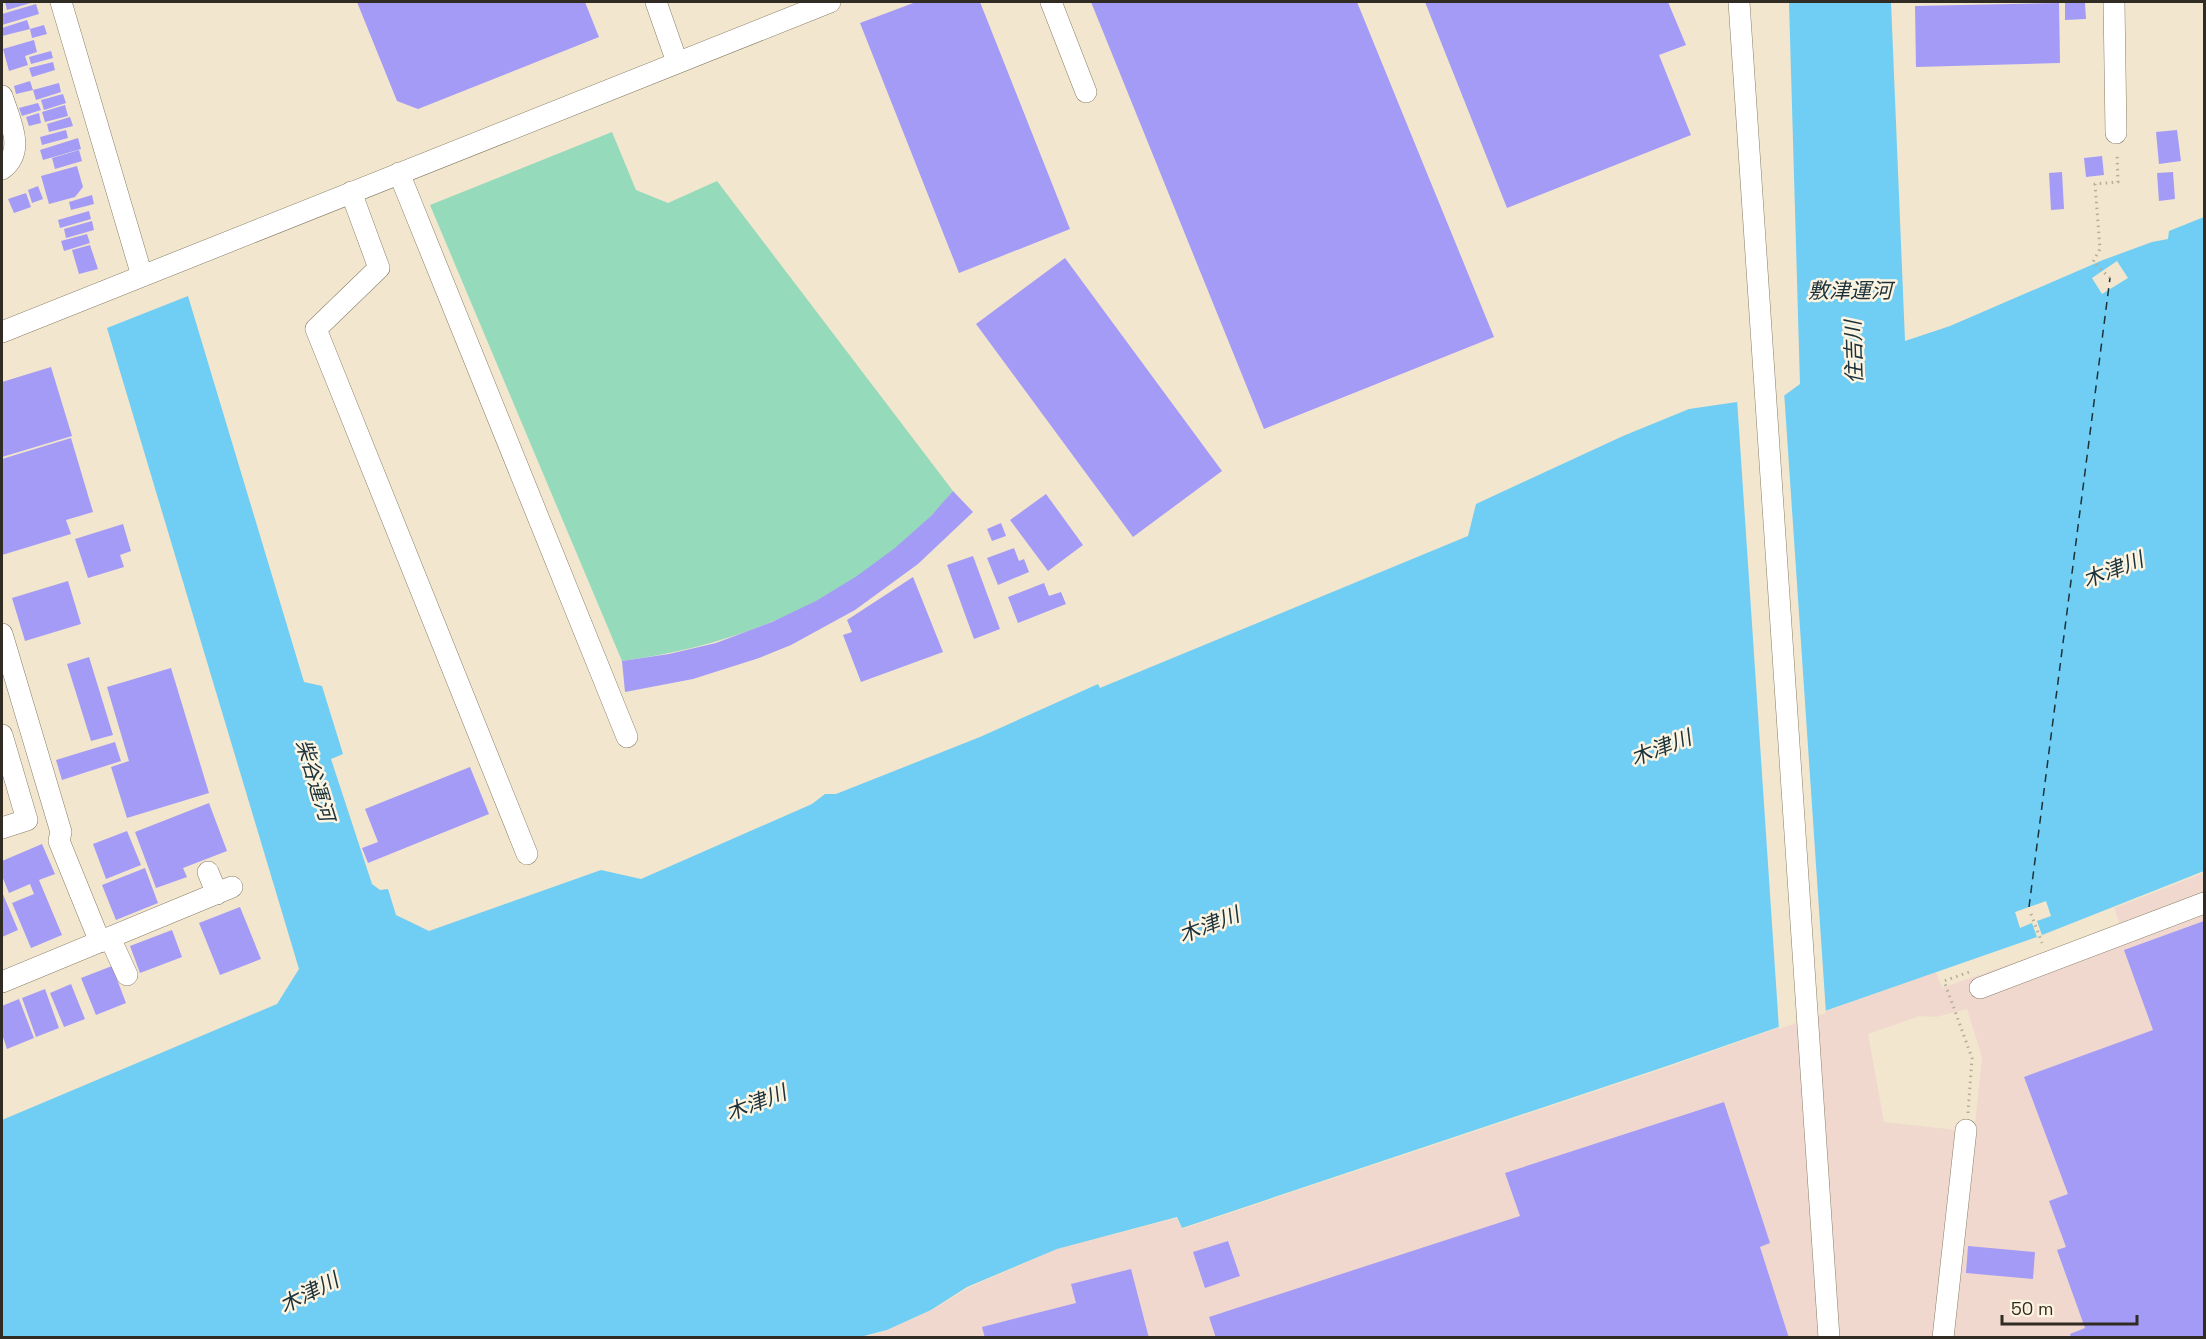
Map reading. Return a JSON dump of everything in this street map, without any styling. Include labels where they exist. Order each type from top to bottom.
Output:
[{"type":"street","points":[[61,2],[142,276]]},
{"type":"street","points":[[656,2],[677,62]]},
{"type":"street","points":[[2,332],[830,2]]},
{"type":"street","points":[[1052,2],[1086,92]]},
{"type":"street","points":[[1738,2],[1829,1338]]},
{"type":"street","points":[[2114,2],[2116,134]]},
{"type":"street","points":[[2,96],[14,153],[9,163],[2,169]]},
{"type":"street","points":[[399,173],[627,737]]},
{"type":"street","points":[[351,192],[379,268],[316,329],[527,854]]},
{"type":"street","points":[[2,634],[61,832],[59,841],[105,940],[127,975]]},
{"type":"street","points":[[2,828],[27,820],[3,743]]},
{"type":"street","points":[[2,982],[224,891],[208,872]]},
{"type":"street","points":[[1980,988],[2205,903]]},
{"type":"street","points":[[1943,1338],[1966,1130]]},
{"type":"path","points":[[2110,278],[2093,262],[2100,249],[2094,184],[2118,182],[2116,134]]},
{"type":"shaded area","points":[[2204,873],[2204,1337],[1953,1337],[1982,1057],[1967,1009],[1936,1017],[1920,1016],[1868,1034],[1884,1122],[1957,1130],[1934,1337],[863,1338],[888,1330],[932,1310],[968,1288],[1057,1249],[1177,1218],[1182,1229],[1668,1067],[1936,972],[1942,988],[2120,925],[2114,908]]},
{"type":"green space","points":[[612,132],[636,190],[668,203],[717,181],[953,491],[921,526],[885,558],[846,585],[804,607],[760,627],[715,642],[622,661],[430,205]]},
{"type":"water","points":[[1789,2],[1891,2],[1905,341],[1950,326],[2103,260],[2152,242],[2168,239],[2169,231],[2204,217],[2204,871],[2037,937],[1667,1066],[1182,1228],[1177,1217],[1057,1249],[967,1287],[931,1310],[887,1330],[860,1337],[2,1338],[2,1120],[277,1004],[299,969],[107,328],[188,296],[304,682],[322,686],[343,754],[331,759],[372,884],[380,890],[388,889],[396,915],[429,931],[601,870],[641,879],[812,804],[825,794],[836,794],[980,737],[1098,684],[1100,688],[1468,536],[1476,504],[1623,436],[1689,409],[1785,395],[1800,384]]},
{"type":"pier","points":[[2117,261],[2128,278],[2102,294],[2092,278]]},
{"type":"pier","points":[[1784,391],[1826,1013],[1779,1029],[1737,399]]},
{"type":"pier","points":[[2046,901],[2051,916],[2037,921],[2042,935],[2037,937],[2032,923],[2020,928],[2015,912]]},
{"type":"building","points":[[5,2],[34,2],[7,10]]},
{"type":"building","points":[[357,2],[585,2],[599,37],[418,109],[397,101]]},
{"type":"building","points":[[916,2],[980,2],[1070,229],[959,273],[860,23]]},
{"type":"building","points":[[1091,2],[1357,2],[1494,337],[1264,429]]},
{"type":"building","points":[[1425,2],[1668,2],[1686,45],[1659,55],[1691,135],[1507,208]]},
{"type":"building","points":[[2059,3],[2060,63],[1916,67],[1915,6]]},
{"type":"building","points":[[2065,3],[2085,3],[2086,19],[2065,20]]},
{"type":"building","points":[[36,4],[39,14],[2,25],[2,14]]},
{"type":"building","points":[[27,20],[30,29],[2,36],[2,28]]},
{"type":"building","points":[[44,25],[47,34],[32,38],[30,29]]},
{"type":"building","points":[[34,40],[37,52],[25,56],[28,65],[9,71],[3,49]]},
{"type":"building","points":[[51,51],[53,58],[31,64],[29,57]]},
{"type":"building","points":[[53,62],[55,70],[32,77],[29,68]]},
{"type":"building","points":[[30,81],[33,90],[16,94],[14,86]]},
{"type":"building","points":[[59,83],[61,92],[36,100],[33,90]]},
{"type":"building","points":[[63,94],[66,103],[44,110],[41,100]]},
{"type":"building","points":[[38,103],[41,110],[22,116],[19,108]]},
{"type":"building","points":[[65,105],[68,116],[45,122],[42,112]]},
{"type":"building","points":[[39,113],[41,123],[29,126],[26,117]]},
{"type":"building","points":[[70,117],[73,126],[49,132],[47,124]]},
{"type":"building","points":[[66,130],[68,138],[42,145],[40,137]]},
{"type":"building","points":[[2177,130],[2181,161],[2159,164],[2156,132]]},
{"type":"building","points":[[78,138],[81,149],[43,160],[40,150]]},
{"type":"building","points":[[79,150],[82,161],[55,169],[52,158]]},
{"type":"building","points":[[2102,156],[2104,175],[2086,177],[2084,158]]},
{"type":"building","points":[[77,166],[83,187],[75,197],[49,204],[41,176]]},
{"type":"building","points":[[2062,172],[2064,209],[2051,210],[2049,173]]},
{"type":"building","points":[[2173,172],[2175,199],[2159,201],[2157,173]]},
{"type":"building","points":[[38,186],[43,199],[32,203],[28,190]]},
{"type":"building","points":[[26,193],[31,207],[14,213],[8,199]]},
{"type":"building","points":[[92,195],[94,204],[71,210],[69,202]]},
{"type":"building","points":[[89,211],[91,219],[60,228],[58,220]]},
{"type":"building","points":[[92,221],[94,230],[66,238],[64,229]]},
{"type":"building","points":[[87,234],[90,243],[64,251],[61,241]]},
{"type":"building","points":[[90,245],[98,269],[79,274],[72,250]]},
{"type":"building","points":[[1065,258],[1222,471],[1133,537],[976,324]]},
{"type":"building","points":[[51,367],[72,436],[2,457],[2,382]]},
{"type":"building","points":[[71,438],[93,512],[66,520],[71,534],[2,555],[2,459]]},
{"type":"building","points":[[953,491],[973,512],[918,564],[855,610],[791,645],[759,658],[693,679],[625,692],[622,661],[669,654],[716,643],[772,622],[816,601],[857,576],[895,548],[931,516]]},
{"type":"building","points":[[1046,494],[1083,545],[1048,571],[1010,520]]},
{"type":"building","points":[[1001,523],[1006,536],[992,541],[987,529]]},
{"type":"building","points":[[123,524],[131,551],[120,555],[124,567],[88,578],[75,539]]},
{"type":"building","points":[[1014,548],[1019,561],[1024,559],[1029,572],[998,585],[987,558]]},
{"type":"building","points":[[973,556],[1000,629],[974,639],[947,565]]},
{"type":"building","points":[[913,577],[943,652],[861,682],[843,635],[852,632],[847,620]]},
{"type":"building","points":[[68,581],[81,624],[25,641],[12,598]]},
{"type":"building","points":[[1044,583],[1049,596],[1061,592],[1066,604],[1018,623],[1008,597]]},
{"type":"building","points":[[89,657],[113,735],[91,741],[67,664]]},
{"type":"building","points":[[171,668],[209,793],[127,818],[111,767],[129,761],[107,687]]},
{"type":"building","points":[[115,742],[121,761],[62,780],[56,760]]},
{"type":"building","points":[[470,767],[489,814],[368,863],[362,848],[378,842],[365,809]]},
{"type":"building","points":[[209,803],[227,851],[183,868],[187,877],[156,888],[135,832]]},
{"type":"building","points":[[127,831],[141,865],[106,879],[93,844]]},
{"type":"building","points":[[42,844],[55,874],[39,880],[62,935],[31,948],[12,903],[34,894],[30,884],[9,893],[2,876],[2,861]]},
{"type":"building","points":[[145,868],[158,903],[116,920],[102,885]]},
{"type":"building","points":[[2,892],[18,930],[2,937]]},
{"type":"building","points":[[240,907],[261,959],[220,975],[199,923]]},
{"type":"building","points":[[2204,921],[2204,1338],[2071,1338],[2070,1334],[2085,1328],[2057,1250],[2066,1247],[2049,1201],[2068,1194],[2024,1077],[2153,1030],[2124,950]]},
{"type":"building","points":[[172,930],[182,957],[140,973],[130,946]]},
{"type":"building","points":[[112,966],[126,1003],[96,1015],[81,978]]},
{"type":"building","points":[[71,984],[85,1019],[64,1027],[50,993]]},
{"type":"building","points":[[45,989],[59,1028],[36,1037],[22,998]]},
{"type":"building","points":[[19,999],[34,1038],[7,1049],[2,1034],[2,1006]]},
{"type":"building","points":[[1724,1102],[1770,1243],[1760,1247],[1789,1338],[1216,1338],[1209,1317],[1520,1216],[1505,1173]]},
{"type":"building","points":[[1228,1241],[1240,1276],[1205,1288],[1193,1252]]},
{"type":"building","points":[[1968,1246],[2035,1252],[2033,1279],[1966,1273]]},
{"type":"building","points":[[1131,1269],[1149,1338],[985,1338],[982,1327],[1076,1303],[1071,1284]]},
{"type":"ferry route","points":[[2029,907],[2110,278]]},
{"type":"water label","name":"敷津運河","points":[[1850,291]]},
{"type":"water label","name":"住吉川","points":[[1854,352]]},
{"type":"water label","name":"木津川","points":[[2113,570]]},
{"type":"water label","name":"木津川","points":[[1661,748]]},
{"type":"water label","name":"柴谷運河","points":[[315,780]]},
{"type":"water label","name":"木津川","points":[[1209,925]]},
{"type":"water label","name":"木津川","points":[[756,1103]]},
{"type":"water label","name":"木津川","points":[[309,1293]]}]
